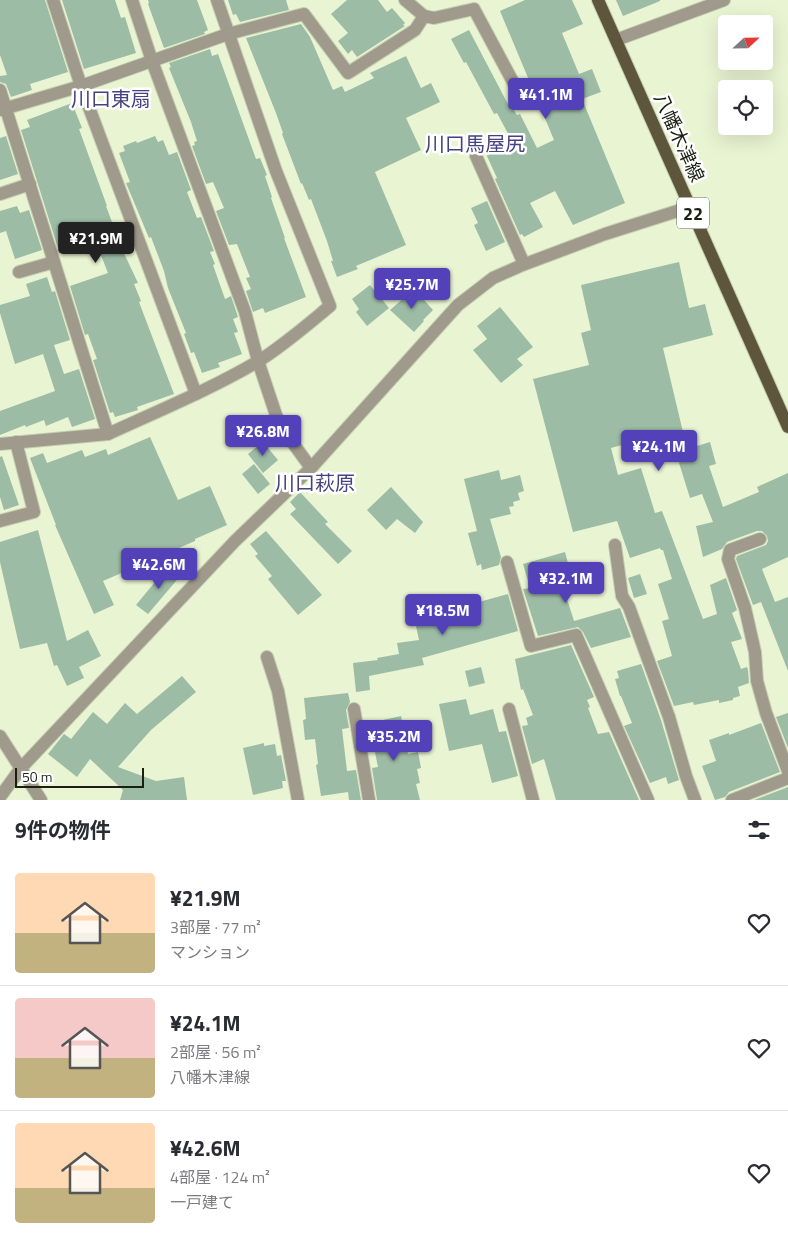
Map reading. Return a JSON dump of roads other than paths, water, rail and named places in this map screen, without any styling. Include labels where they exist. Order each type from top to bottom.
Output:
[{"type":"main road","name":"八幡木津線","points":[[598,0],[788,427]]},
{"type":"street","points":[[52,0],[81,86],[196,394]]},
{"type":"street","points":[[132,0],[152,61],[245,312],[258,361],[279,424],[311,468]]},
{"type":"street","points":[[0,444],[108,434],[196,394],[258,361],[290,339],[330,306],[276,171],[216,0]]},
{"type":"street","points":[[405,0],[424,16],[434,18],[474,9],[520,96]]},
{"type":"street","points":[[616,40],[724,0]]},
{"type":"street","points":[[3,109],[81,86],[228,34],[304,14],[348,73],[415,30],[424,16]]},
{"type":"street","points":[[0,90],[3,109],[30,184],[108,434]]},
{"type":"street","points":[[476,156],[524,264]]},
{"type":"street","points":[[0,194],[30,184]]},
{"type":"street","points":[[0,797],[22,768],[235,541],[311,468],[458,305],[493,278],[524,264],[604,234],[690,207]]},
{"type":"street","points":[[19,272],[54,262]]},
{"type":"street","points":[[0,521],[34,512],[16,442]]},
{"type":"street","points":[[760,539],[730,550],[728,559],[745,608],[755,652],[757,680],[766,713],[788,771]]},
{"type":"street","points":[[615,545],[622,596],[629,607],[669,717],[686,776],[696,800]]},
{"type":"street","points":[[507,562],[531,646],[576,635],[648,800]]},
{"type":"street","points":[[267,657],[278,691],[298,800]]},
{"type":"street","points":[[354,709],[369,800]]},
{"type":"street","points":[[509,709],[532,800]]},
{"type":"street","points":[[0,736],[41,800]]},
{"type":"street","points":[[732,800],[788,778]]},
{"type":"district","name":"川口東扇","points":[[111,98]]},
{"type":"district","name":"川口馬屋尻","points":[[475,143]]},
{"type":"district","name":"川口萩原","points":[[315,482]]}]
